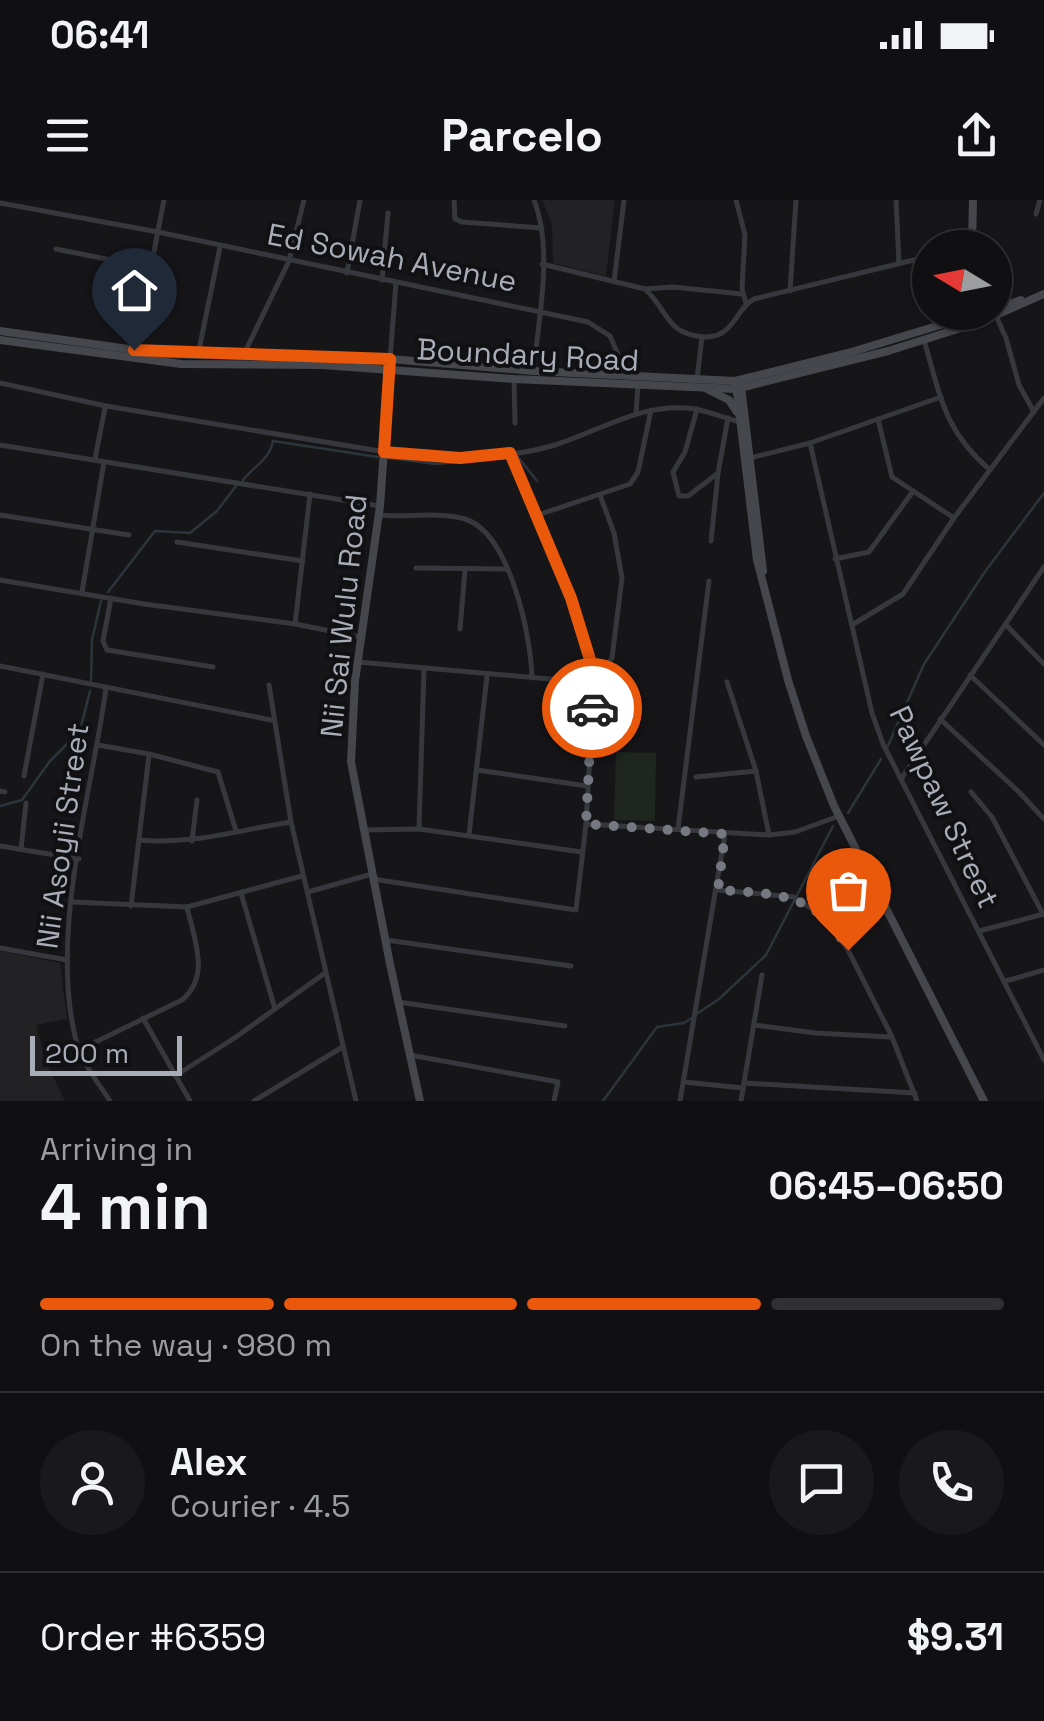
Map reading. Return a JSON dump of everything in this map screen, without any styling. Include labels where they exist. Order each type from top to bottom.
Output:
[{"type":"main road","points":[[972,230],[974,200]]},
{"type":"main road","name":"Boundary Road","points":[[1012,306],[1042,295]]},
{"type":"main road","name":"Boundary Road","points":[[738,384],[927,330]]},
{"type":"main road","name":"Boundary Road","points":[[0,331],[198,355],[390,364],[638,384],[760,384],[924,340],[946,330]]},
{"type":"main road","name":"Boundary Road","points":[[0,340],[181,364],[390,364],[514,379],[533,375],[627,376],[699,383]]},
{"type":"main road","name":"Nii Sai Wulu Road","points":[[390,364],[379,511],[357,662],[352,762],[420,1101]]},
{"type":"main road","points":[[699,383],[729,400],[741,415],[761,541],[762,580]]},
{"type":"main road","points":[[738,384],[756,560],[806,736],[839,816],[984,1101]]},
{"type":"main road","points":[[741,415],[760,384]]},
{"type":"street","points":[[134,350],[164,200]]},
{"type":"street","points":[[244,356],[289,260],[304,200]]},
{"type":"street","points":[[347,272],[360,200]]},
{"type":"street","points":[[454,200],[455,219],[462,222],[542,228]]},
{"type":"street","points":[[533,375],[542,264],[542,228],[534,200]]},
{"type":"street","points":[[614,282],[624,200]]},
{"type":"street","points":[[736,200],[745,235],[742,294],[746,303]]},
{"type":"street","points":[[790,291],[796,200]]},
{"type":"street","points":[[894,200],[899,264]]},
{"type":"street","points":[[1036,214],[1040,200]]},
{"type":"street","name":"Ed Sowah Avenue","points":[[0,203],[588,322],[604,329],[622,358],[627,376]]},
{"type":"street","points":[[382,280],[388,213]]},
{"type":"street","points":[[198,355],[220,246]]},
{"type":"street","points":[[56,249],[150,268]]},
{"type":"street","points":[[645,289],[675,329],[714,337],[726,332],[746,303],[912,261]]},
{"type":"street","points":[[542,264],[645,289],[742,294]]},
{"type":"street","points":[[390,364],[396,283]]},
{"type":"street","points":[[1003,330],[1019,385],[1034,412]]},
{"type":"street","points":[[699,383],[702,337]]},
{"type":"street","points":[[924,340],[958,438],[990,470]]},
{"type":"street","points":[[514,379],[515,423]]},
{"type":"street","points":[[0,383],[106,406],[384,452],[460,458],[511,457],[651,410],[697,409],[728,418],[741,415]]},
{"type":"street","points":[[636,414],[638,384]]},
{"type":"street","points":[[750,458],[810,443],[941,397]]},
{"type":"street","points":[[852,624],[904,594],[954,518],[1044,398]]},
{"type":"street","points":[[95,459],[106,406]]},
{"type":"street","points":[[697,409],[684,452],[673,472],[674,484],[680,496],[688,496],[718,473]]},
{"type":"street","points":[[538,516],[630,484],[651,410]]},
{"type":"street","points":[[711,541],[728,418]]},
{"type":"street","points":[[878,419],[892,477],[954,518]]},
{"type":"street","name":"Pawpaw Street","points":[[810,443],[872,713],[900,779],[1044,1060]]},
{"type":"street","points":[[0,445],[310,494],[379,511],[468,520],[494,540],[507,570],[531,648],[532,678]]},
{"type":"street","points":[[307,892],[372,876],[576,910],[586,824],[592,666],[571,598],[511,457]]},
{"type":"street","points":[[82,592],[104,461]]},
{"type":"street","points":[[835,559],[869,552],[912,493]]},
{"type":"street","points":[[295,624],[310,494]]},
{"type":"street","points":[[592,666],[608,664],[612,658],[622,584],[614,533],[600,494]]},
{"type":"street","points":[[0,516],[129,535]]},
{"type":"street","points":[[178,542],[303,561]]},
{"type":"street","points":[[900,779],[1044,567]]},
{"type":"street","points":[[416,568],[507,570]]},
{"type":"street","points":[[460,629],[465,570]]},
{"type":"street","points":[[0,580],[360,637]]},
{"type":"street","points":[[678,830],[710,581]]},
{"type":"street","points":[[111,598],[103,641],[107,650],[213,667]]},
{"type":"street","points":[[1005,624],[1044,664]]},
{"type":"street","points":[[357,662],[594,684]]},
{"type":"street","points":[[0,666],[272,720]]},
{"type":"street","points":[[419,829],[424,669]]},
{"type":"street","points":[[24,776],[43,674]]},
{"type":"street","points":[[970,675],[1044,745]]},
{"type":"street","points":[[469,836],[488,676]]},
{"type":"street","points":[[727,682],[756,771],[769,835]]},
{"type":"street","points":[[269,685],[272,720],[302,876],[356,1101]]},
{"type":"street","name":"Nii Asoyii Street","points":[[106,688],[78,859],[67,960],[79,1050],[110,1101]]},
{"type":"street","points":[[940,719],[1044,819]]},
{"type":"street","points":[[98,745],[218,772],[236,830]]},
{"type":"street","points":[[131,906],[149,754]]},
{"type":"street","points":[[477,770],[587,786]]},
{"type":"street","points":[[696,777],[756,771]]},
{"type":"street","points":[[971,792],[992,817],[1044,914],[978,931]]},
{"type":"street","points":[[192,841],[197,800]]},
{"type":"street","points":[[20,850],[26,803]]},
{"type":"street","points":[[586,824],[769,835],[795,832],[839,816]]},
{"type":"street","points":[[139,840],[192,841],[291,822]]},
{"type":"street","points":[[363,830],[419,829],[582,852]]},
{"type":"street","points":[[680,1101],[725,834]]},
{"type":"street","points":[[0,846],[78,859]]},
{"type":"street","points":[[72,902],[187,907],[302,876]]},
{"type":"street","points":[[684,1082],[916,1097],[892,1037],[840,933],[826,918],[797,899],[718,890]]},
{"type":"street","points":[[242,893],[276,1010]]},
{"type":"street","points":[[79,1050],[182,1000],[192,991],[199,977],[187,907]]},
{"type":"street","points":[[385,940],[571,966]]},
{"type":"street","points":[[0,948],[67,960]]},
{"type":"street","points":[[1006,981],[1044,970]]},
{"type":"street","points":[[175,1076],[276,1010],[324,973]]},
{"type":"street","points":[[740,1101],[762,976]]},
{"type":"street","points":[[398,1002],[565,1026]]},
{"type":"street","points":[[143,1018],[190,1101]]},
{"type":"street","points":[[755,1025],[892,1037]]},
{"type":"street","points":[[254,1101],[342,1047]]},
{"type":"street","points":[[410,1055],[558,1082],[554,1101]]},
{"type":"shaded area","points":[[542,200],[615,200],[606,276],[553,263],[552,224]]},
{"type":"shaded area","points":[[616,752],[656,753],[655,821],[614,820]]},
{"type":"shaded area","points":[[0,951],[60,963],[67,1019],[36,1025],[46,1062],[65,1101],[0,1101]]},
{"type":"waterway","points":[[243,480],[265,457],[273,441],[378,457]]},
{"type":"waterway","points":[[512,457],[518,457],[537,481]]},
{"type":"waterway","points":[[388,458],[437,464],[489,459]]},
{"type":"waterway","points":[[108,592],[155,531],[190,533],[217,511],[236,486]]},
{"type":"waterway","points":[[887,748],[924,664],[984,573],[1044,493]]},
{"type":"waterway","points":[[91,681],[92,640],[101,601]]},
{"type":"waterway","points":[[0,806],[22,800],[50,761],[80,731],[90,691]]},
{"type":"waterway","points":[[848,813],[881,759]]},
{"type":"waterway","points":[[698,1013],[766,955],[833,826]]},
{"type":"waterway","points":[[603,1101],[657,1027],[692,1018]]},
{"type":"way so far","points":[[592,708],[586,824],[725,834],[718,890],[794,897],[826,918],[840,933],[848,950]]},
{"type":"route","points":[[134,350],[390,359],[384,452],[460,458],[510,453],[571,598],[592,666],[592,708]]}]
